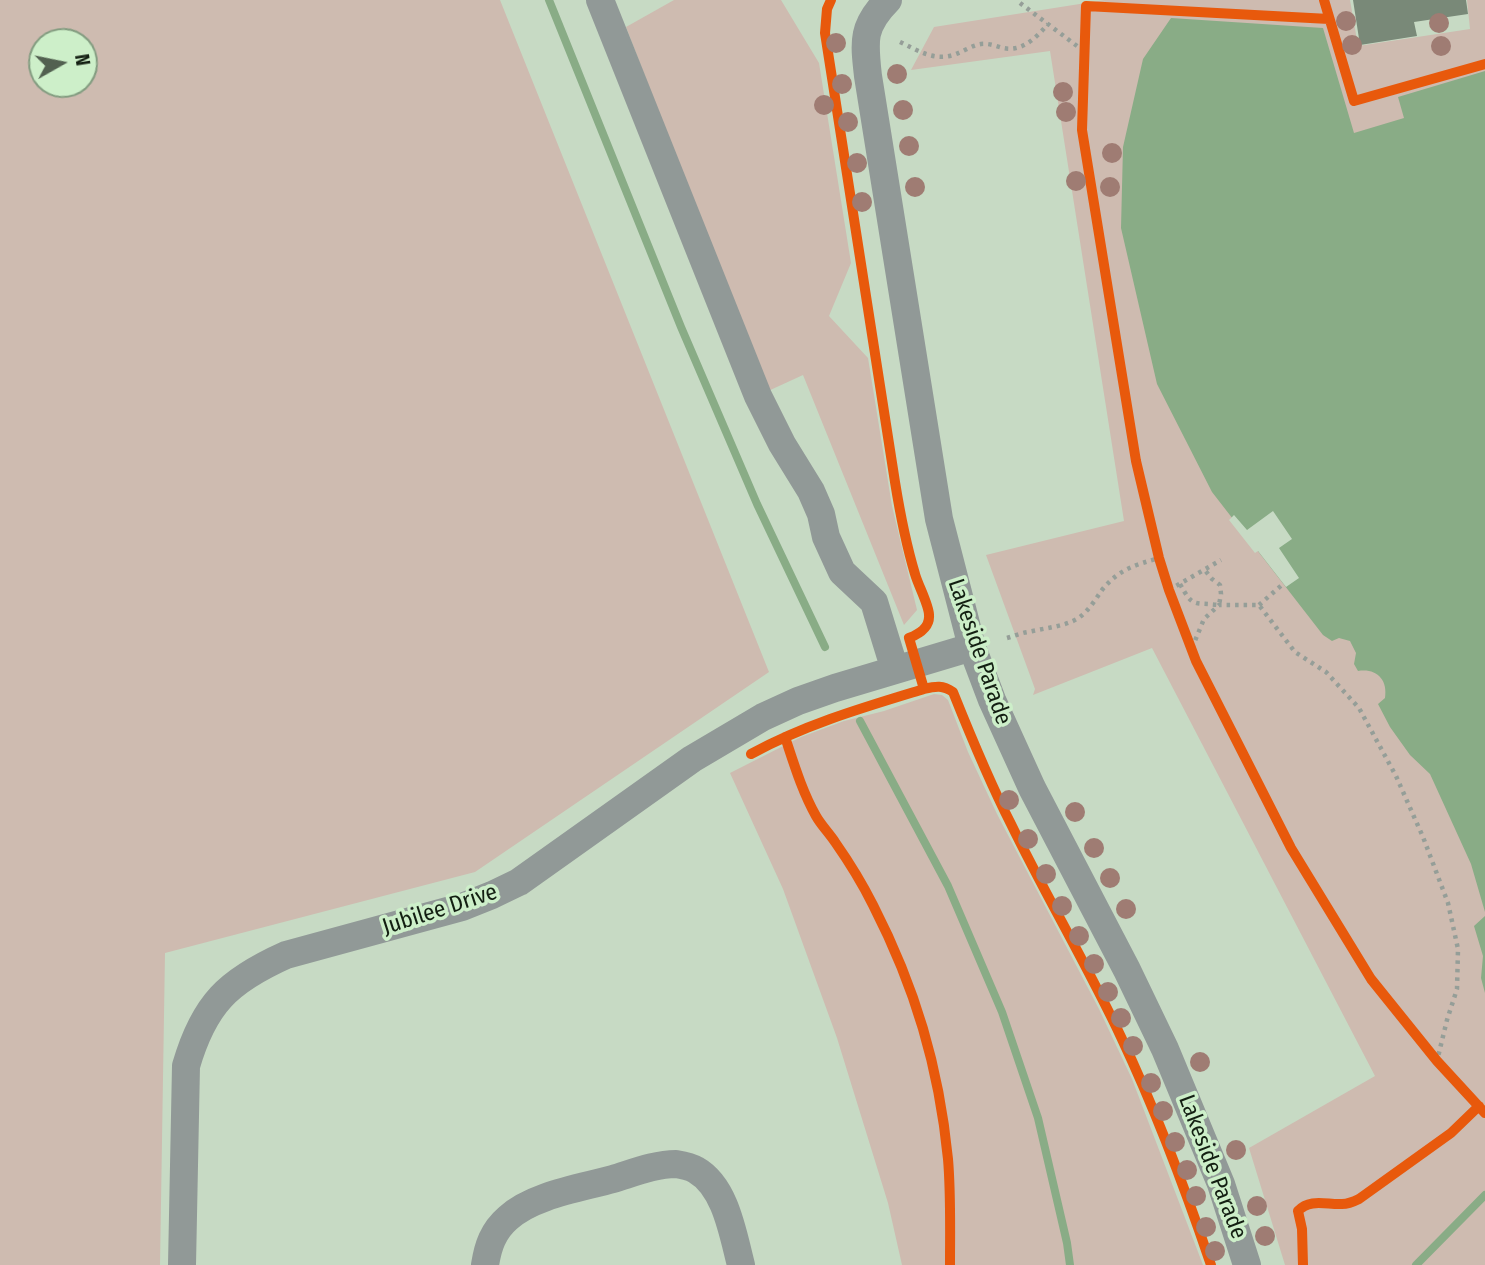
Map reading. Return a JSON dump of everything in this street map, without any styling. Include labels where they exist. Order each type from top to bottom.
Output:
[{"type":"street","points":[[600,0],[758,396],[782,444],[811,491],[821,514],[826,537],[842,572],[874,602],[895,670]]},
{"type":"street","name":"Lakeside Parade","points":[[888,0],[871,18],[864,45],[867,76],[939,519],[972,647],[992,700],[1027,777],[1165,1049],[1221,1184],[1247,1265]]},
{"type":"street","name":"Jubilee Drive","points":[[182,1265],[186,1066],[194,1040],[206,1017],[219,999],[239,980],[286,955],[462,907],[492,895],[519,882],[727,737],[797,701],[972,647]]},
{"type":"street","points":[[485,1265],[488,1248],[497,1228],[510,1215],[528,1205],[657,1166],[678,1164],[696,1170],[709,1181],[719,1195],[728,1214],[741,1265]]},
{"type":"path","points":[[1020,3],[1085,46],[1084,65]]},
{"type":"path","points":[[900,41],[939,58],[981,44],[1007,49],[1018,48],[1039,35],[1048,24]]},
{"type":"path","points":[[1156,546],[1174,602]]},
{"type":"path","points":[[1180,584],[1221,560]]},
{"type":"path","points":[[1007,638],[1061,625],[1078,618],[1090,608],[1105,587],[1128,568],[1164,574],[1180,584],[1188,599],[1196,604],[1259,605],[1283,584]]},
{"type":"path","points":[[1192,648],[1203,619],[1219,605],[1222,594],[1220,585],[1204,569]]},
{"type":"path","points":[[1259,605],[1294,652],[1326,672],[1359,708],[1396,776],[1423,836],[1448,903],[1458,949],[1457,989],[1437,1061]]},
{"type":"path","points":[[1187,637],[1196,661]]},
{"type":"path","points":[[1428,1051],[1445,1070]]},
{"type":"shaded area","points":[[0,0],[500,0],[769,672],[475,872],[165,953],[160,1265],[0,1265]]},
{"type":"shaded area","points":[[674,0],[781,0],[819,63],[851,263],[829,316],[868,358],[892,506],[917,610],[904,625],[803,375],[766,392],[626,27]]},
{"type":"shaded area","points":[[1105,0],[1350,0],[1358,46],[1470,29],[1467,0],[1485,0],[1485,1265],[1285,1265],[1249,1148],[1375,1076],[1152,648],[1033,695],[1035,689],[986,555],[1124,521],[1050,51],[911,70],[934,27]]},
{"type":"shaded area","points":[[1171,18],[1323,28],[1354,133],[1404,118],[1398,97],[1485,71],[1485,912],[1471,864],[1430,774],[1410,755],[1378,704],[1385,698],[1383,680],[1370,671],[1358,671],[1354,664],[1356,653],[1350,641],[1339,638],[1332,641],[1323,635],[1212,492],[1157,384],[1121,228],[1123,147],[1143,59]]},
{"type":"shaded area","points":[[934,694],[942,695],[948,700],[968,752],[997,814],[1099,1009],[1132,1079],[1203,1265],[902,1265],[888,1203],[837,1038],[783,889],[730,773],[801,737]]},
{"type":"shaded area","points":[[1485,916],[1485,993],[1481,978],[1483,956],[1474,926]]},
{"type":"pier","points":[[1273,511],[1292,539],[1279,548],[1299,578],[1286,587],[1229,520],[1234,515],[1247,530]]},
{"type":"building","points":[[1353,0],[1466,0],[1468,14],[1414,22],[1417,36],[1360,45]]},
{"type":"waterway","points":[[549,0],[681,327],[757,504],[825,647]]},
{"type":"waterway","points":[[860,721],[948,886],[1002,1012],[1038,1118],[1070,1265]]},
{"type":"waterway","points":[[1416,1265],[1485,1195]]},
{"type":"cycle path","points":[[831,0],[827,9],[825,33],[895,482],[916,579],[929,611],[926,627],[909,638],[924,689]]},
{"type":"cycle path","points":[[1324,0],[1354,101],[1485,64]]},
{"type":"cycle path","points":[[1329,19],[1086,6],[1082,130],[1136,461],[1159,558],[1196,661],[1291,848],[1371,979],[1437,1061],[1485,1113]]},
{"type":"cycle path","points":[[751,754],[814,725],[924,689],[946,688],[953,692],[1003,808],[1134,1065],[1191,1207],[1211,1265]]},
{"type":"cycle path","points":[[785,737],[811,807],[855,873],[888,936],[923,1028],[938,1092],[948,1159],[950,1265]]},
{"type":"cycle path","points":[[1303,1265],[1302,1229],[1298,1211],[1313,1203],[1344,1204],[1359,1199],[1451,1133],[1479,1106]]}]
